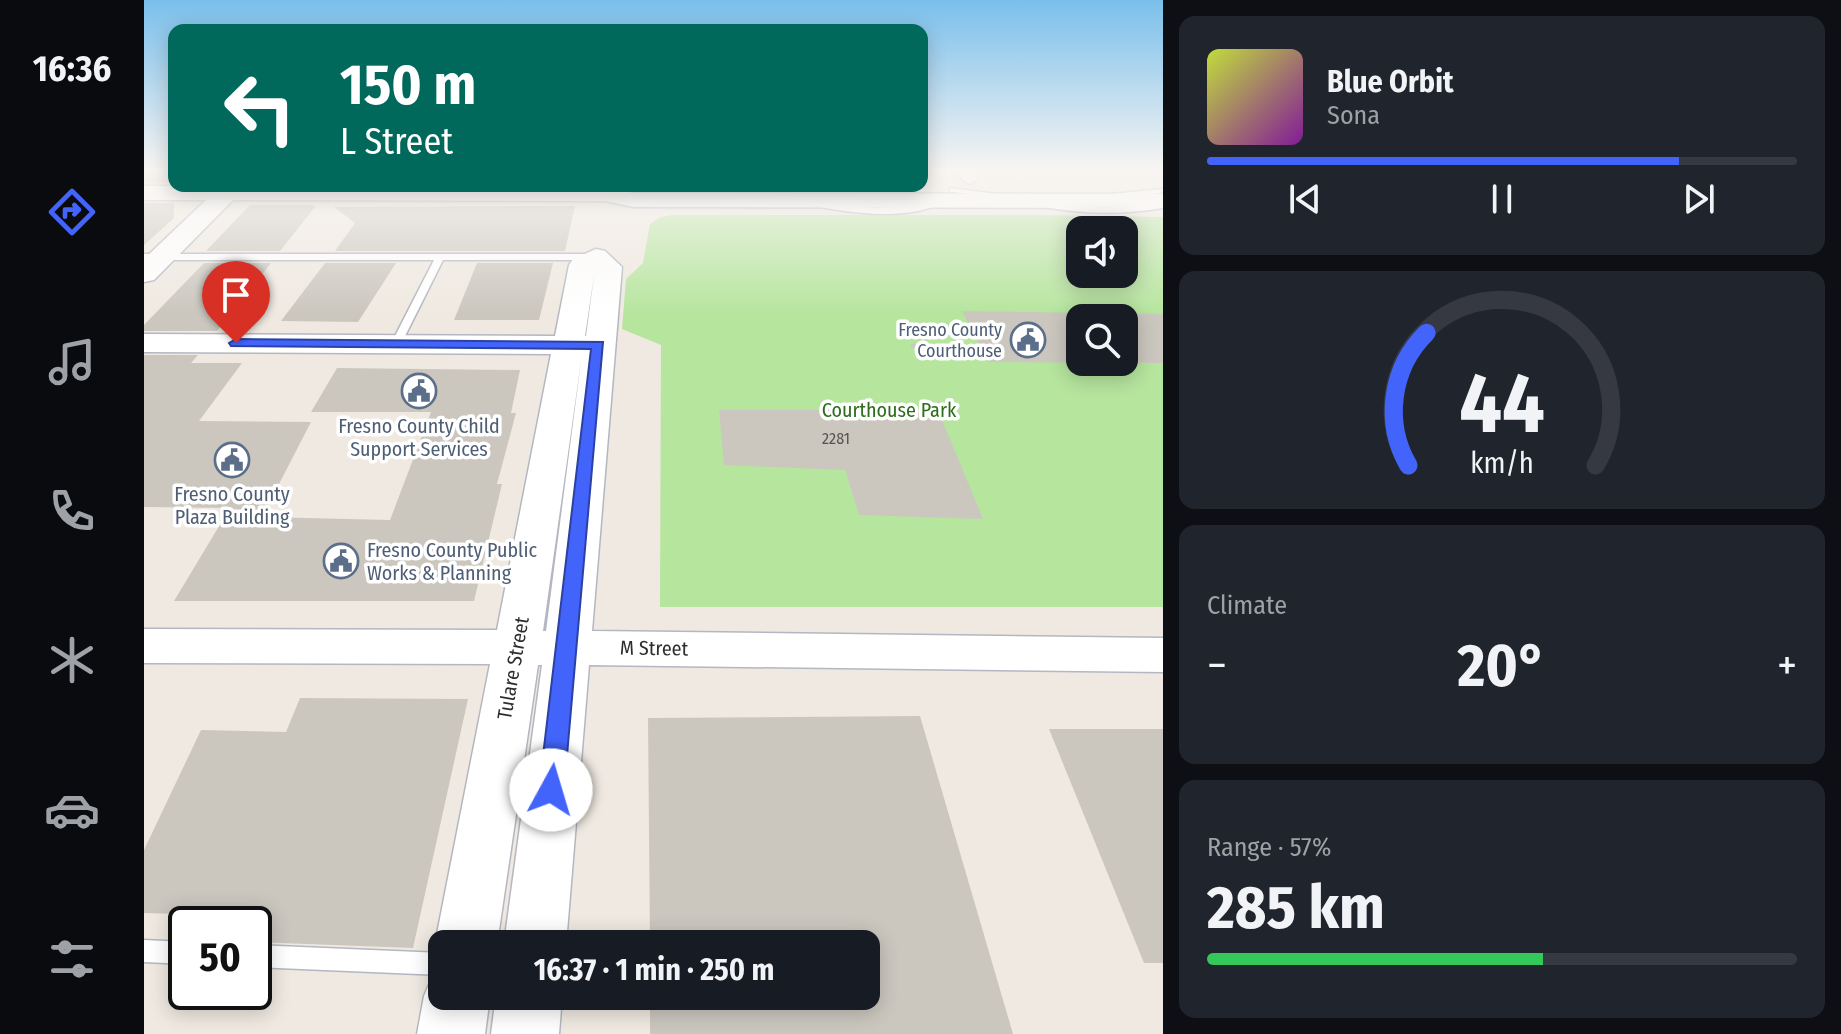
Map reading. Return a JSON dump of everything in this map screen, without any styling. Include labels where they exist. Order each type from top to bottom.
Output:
[{"type":"main road","points":[[150,263],[199,218]]},
{"type":"main road","name":"Tulare Street","points":[[535,930],[542,647],[583,345],[609,267],[602,218]]},
{"type":"main road","points":[[144,343],[583,345]]},
{"type":"main road","name":"M Street","points":[[144,646],[542,647],[1163,655]]},
{"type":"main road","name":"Tulare Street","points":[[470,930],[542,647]]},
{"type":"main road","points":[[451,1034],[455,1010]]},
{"type":"main road","points":[[525,1034],[528,1010]]},
{"type":"lane","points":[[150,263],[440,257],[597,218]]},
{"type":"lane","points":[[396,344],[440,257]]},
{"type":"lane","points":[[144,951],[168,952]]},
{"type":"lane","points":[[272,957],[428,963]]},
{"type":"path","points":[[911,346],[947,346]]},
{"type":"path","points":[[934,404],[949,405]]},
{"type":"green space","name":"Courthouse Park","points":[[658,218],[1066,218],[1066,288],[1138,288],[1138,218],[1163,218],[1163,607],[660,607],[661,345],[622,329],[626,279],[643,263],[650,224]]},
{"type":"building","points":[[144,218],[174,218],[144,245]]},
{"type":"building","points":[[237,218],[306,218],[280,251],[206,251]]},
{"type":"building","points":[[349,218],[572,218],[565,251],[335,251],[355,223]]},
{"type":"building","points":[[204,263],[271,263],[217,331],[144,331],[144,325]]},
{"type":"building","points":[[325,263],[396,263],[358,322],[281,321]]},
{"type":"building","points":[[477,263],[553,263],[539,320],[454,320]]},
{"type":"building","name":"Fresno County Courthouse","points":[[962,311],[1066,313],[1066,362],[988,362]]},
{"type":"building","name":"Fresno County Courthouse","points":[[1138,314],[1163,314],[1163,363],[1138,363]]},
{"type":"building","points":[[144,355],[198,355],[191,363],[242,363],[199,421],[311,422],[262,517],[390,520],[431,412],[311,412],[337,368],[520,370],[511,413],[516,413],[497,484],[502,484],[474,601],[174,601],[230,508],[144,507]]},
{"type":"building","points":[[719,410],[938,410],[983,519],[859,515],[845,470],[724,465]]},
{"type":"building","points":[[300,698],[468,699],[413,948],[272,943],[272,906],[168,906],[168,914],[144,913],[144,850],[201,730],[286,732]]},
{"type":"building","points":[[920,716],[1013,1034],[650,1034],[650,1010],[880,1010],[880,930],[650,930],[648,718]]},
{"type":"building","points":[[1049,729],[1163,729],[1163,963],[1144,963]]},
{"type":"place","name":"Fresno County Courthouse","points":[[1028,340]]},
{"type":"place","name":"Fresno County Child Support Services","points":[[419,391]]},
{"type":"place","name":"Fresno County Plaza Building","points":[[232,460]]},
{"type":"place","name":"Fresno County Public Works & Planning","points":[[341,561]]},
{"type":"route","points":[[236,343],[598,345],[551,790]]}]
